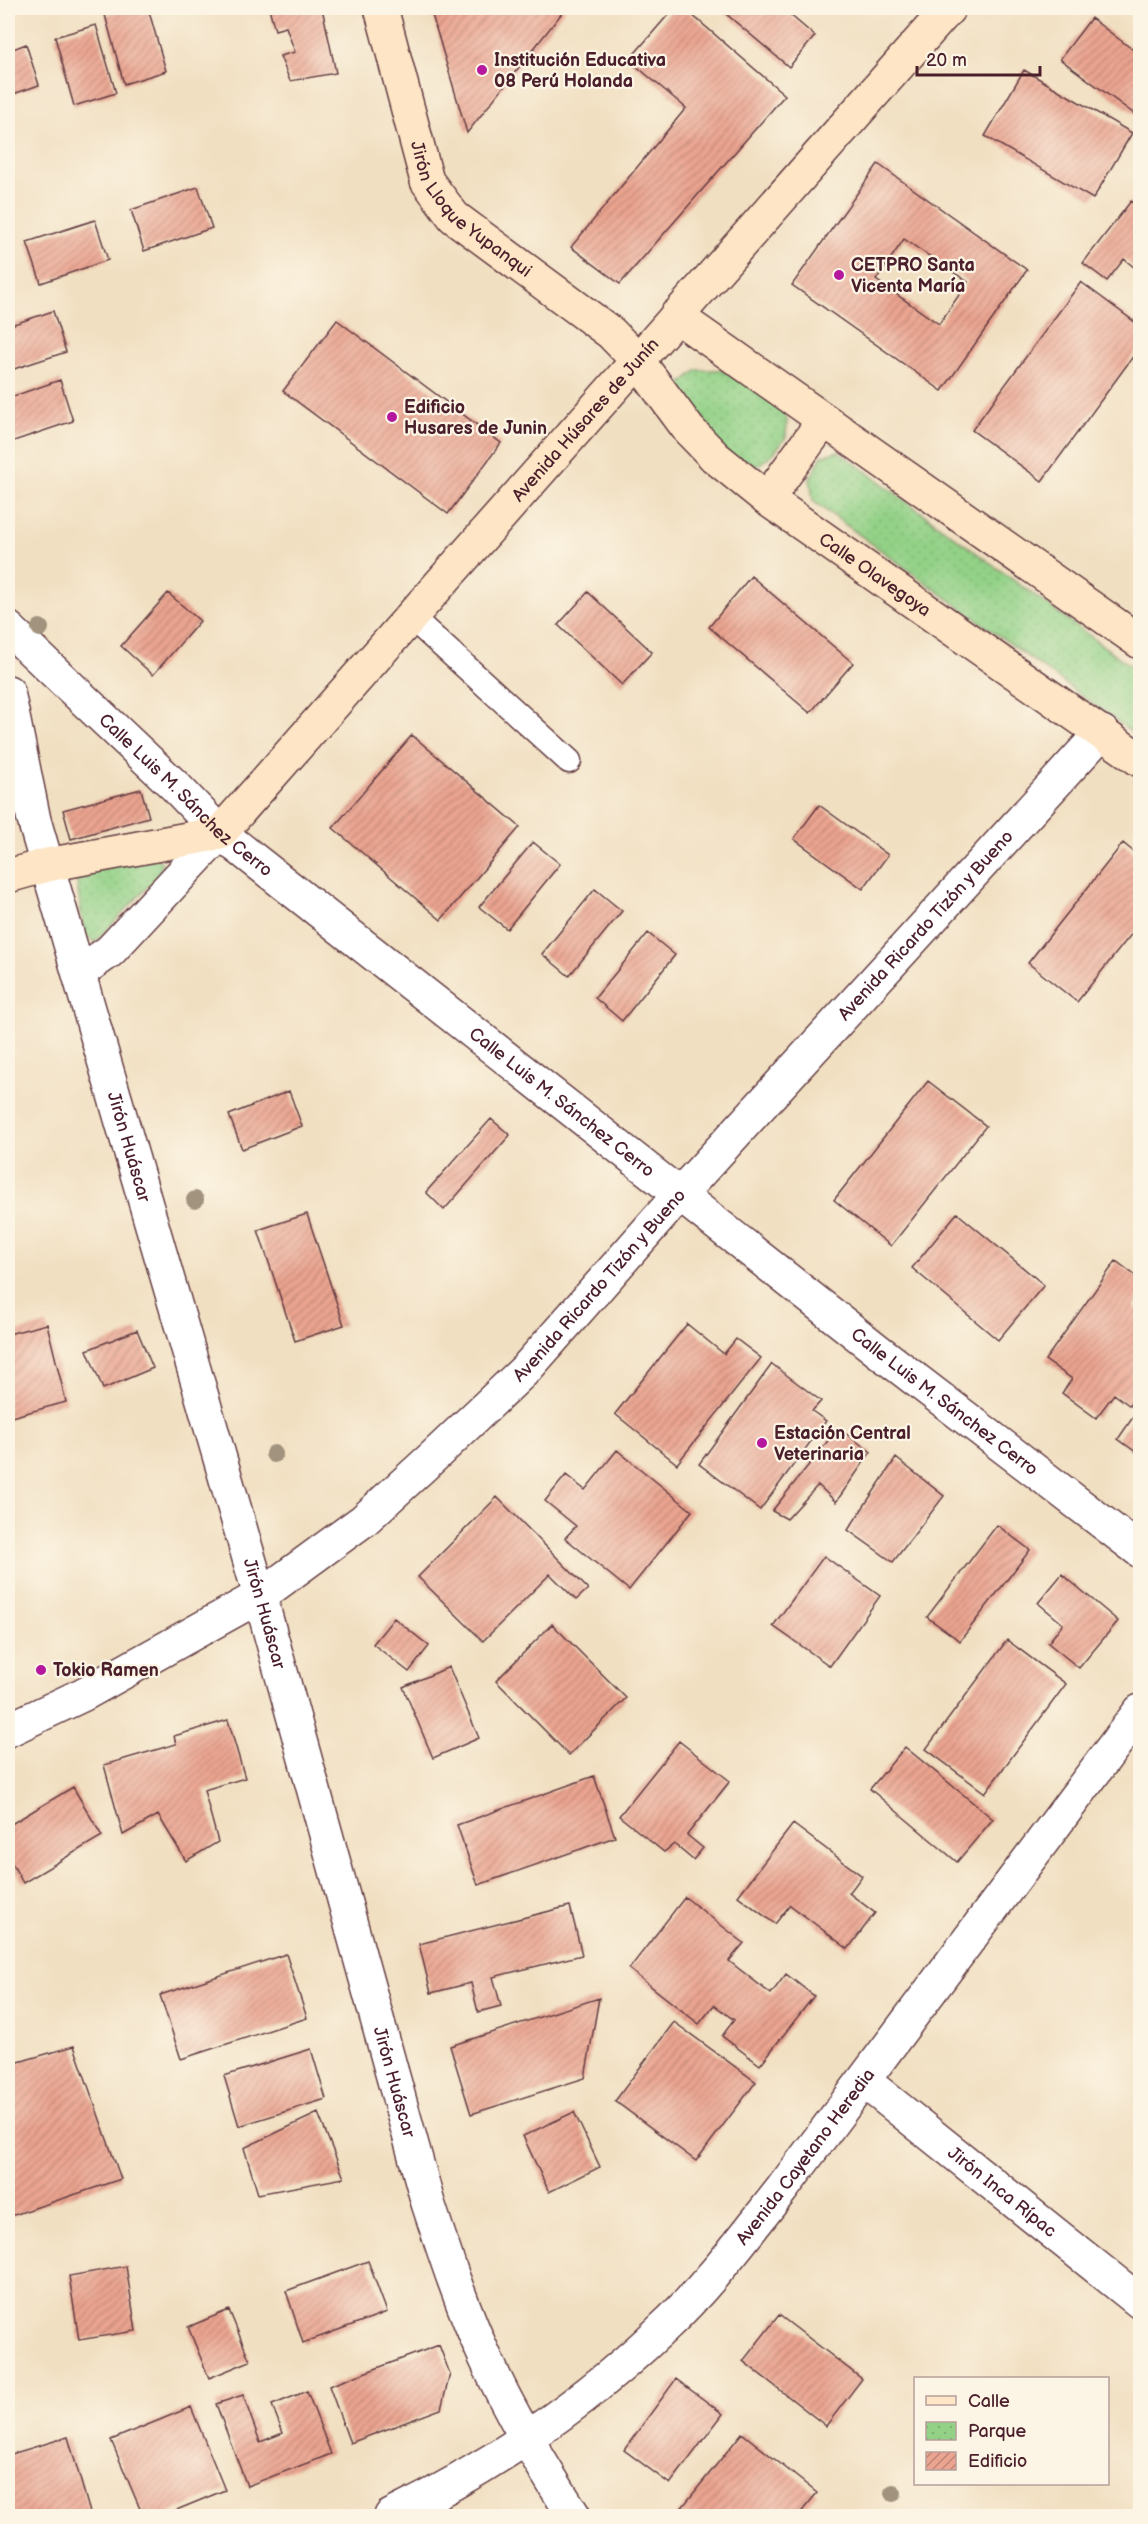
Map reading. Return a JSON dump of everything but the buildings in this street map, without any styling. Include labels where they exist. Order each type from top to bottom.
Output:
[{"type":"street","name":"Jirón Lloque Yupanqui","points":[[381,8],[427,181],[454,217],[611,333],[638,361]]},
{"type":"street","name":"Avenida Húsares de Junín","points":[[80,972],[110,951],[220,833],[949,8]]},
{"type":"street","points":[[676,316],[1140,642]]},
{"type":"street","name":"Calle Olavegoya","points":[[638,361],[689,430],[715,457],[767,499],[1140,760]]},
{"type":"street","points":[[767,499],[824,420]]},
{"type":"street","name":"Calle Luis M. Sánchez Cerro","points":[[8,628],[176,787],[220,833],[877,1350],[1140,1551]]},
{"type":"street","name":"Jirón Huáscar","points":[[8,692],[34,820],[260,1596],[428,2203],[454,2281],[480,2346],[527,2440],[573,2517]]},
{"type":"street","name":"Avenida Ricardo Tizón y Bueno","points":[[8,1730],[84,1694],[260,1596],[364,1520],[518,1377],[680,1194],[1102,732]]},
{"type":"street","points":[[8,876],[47,865],[220,833]]},
{"type":"street","name":"Avenida Cayetano Heredia","points":[[391,2517],[446,2489],[527,2440],[588,2396],[665,2327],[731,2253],[864,2081],[1140,1711]]},
{"type":"street","name":"Jirón Inca Rípac","points":[[864,2081],[1140,2302]]},
{"type":"lane","points":[[411,617],[569,761]]},
{"type":"green space","points":[[697,370],[721,370],[778,402],[787,420],[786,437],[773,454],[757,466],[736,461],[686,418],[680,385]]},
{"type":"green space","points":[[838,451],[1140,673],[1140,738],[813,501],[810,479],[822,456]]},
{"type":"green space","points":[[151,853],[163,864],[157,877],[95,942],[84,934],[76,876]]},
{"type":"place","name":"Institución Educativa 08 Perú Holanda","points":[[482,70]]},
{"type":"place","name":"CETPRO Santa Vicenta María","points":[[839,275]]},
{"type":"place","name":"Edificio Husares de Junin","points":[[392,417]]},
{"type":"place","name":"Estación Central Veterinaria","points":[[762,1443]]},
{"type":"place","name":"Tokio Ramen","points":[[41,1670]]}]
